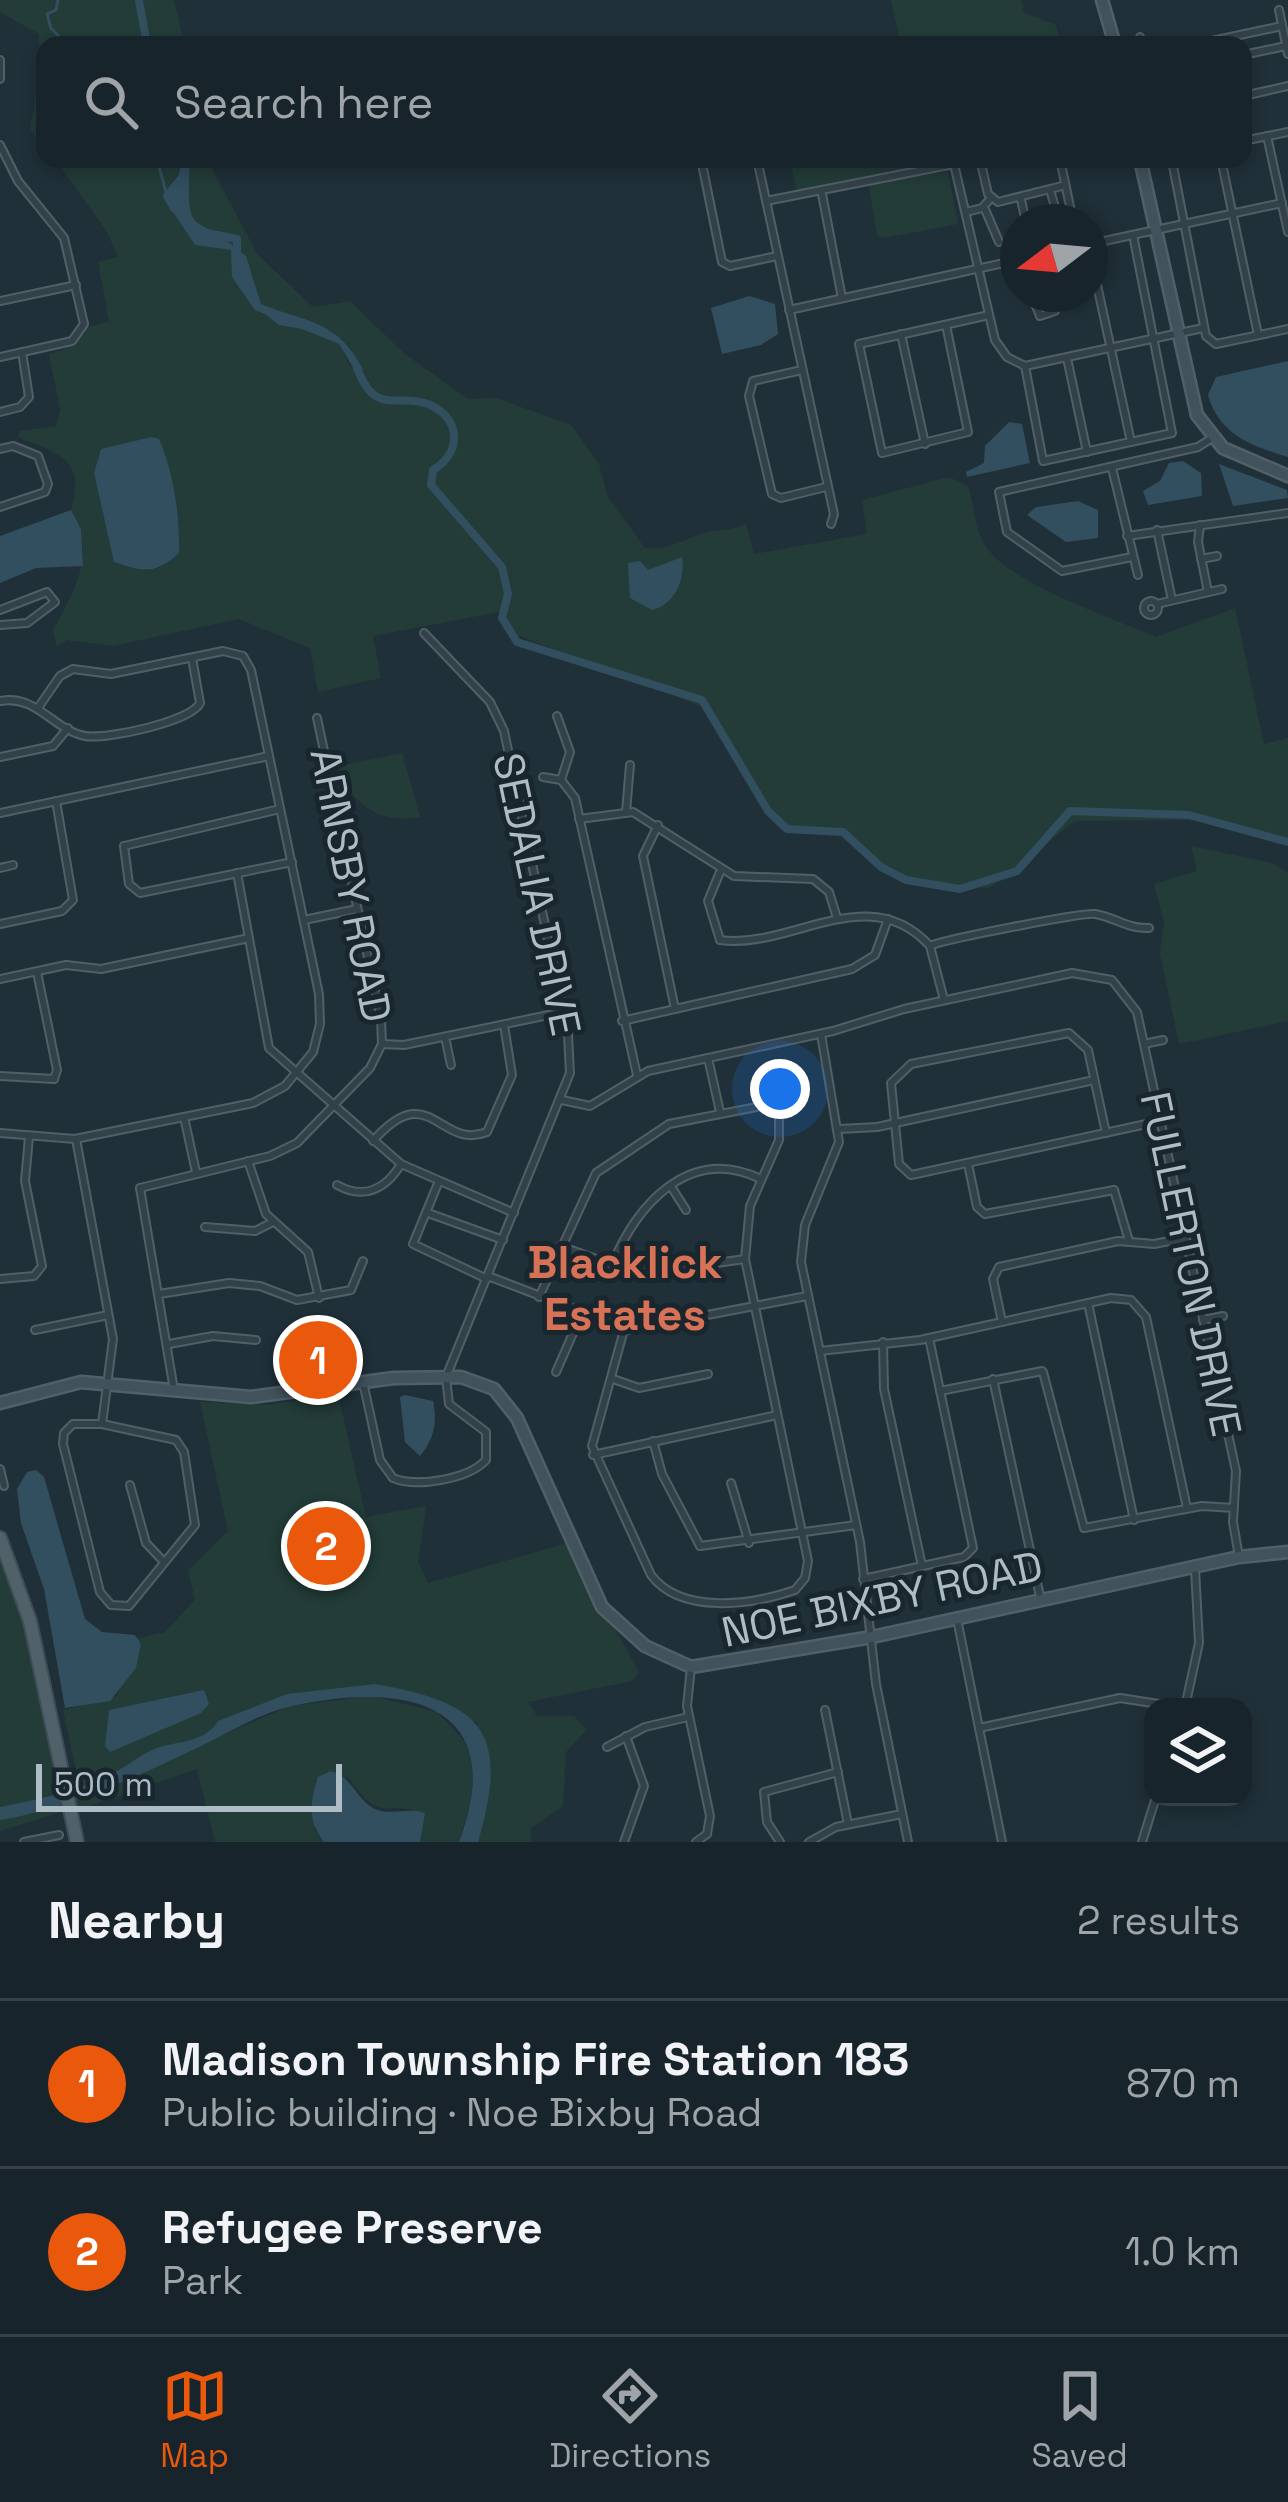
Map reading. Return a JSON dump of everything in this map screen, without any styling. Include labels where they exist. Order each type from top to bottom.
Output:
[{"type":"main road","points":[[0,1538],[26,1604],[77,1842]]},
{"type":"street","points":[[1102,0],[1112,36]]},
{"type":"street","points":[[1252,54],[1287,50],[1279,10]]},
{"type":"street","points":[[1235,36],[1282,26]]},
{"type":"street","points":[[0,59],[0,79]]},
{"type":"street","points":[[1252,94],[1288,86]]},
{"type":"street","points":[[1252,139],[1288,132]]},
{"type":"street","points":[[1268,136],[1288,232]]},
{"type":"street","points":[[0,145],[18,182],[64,238],[84,320],[81,334],[0,357]]},
{"type":"street","points":[[702,168],[705,198],[725,265],[778,256]]},
{"type":"street","points":[[759,168],[828,487],[831,524]]},
{"type":"street","points":[[766,201],[822,194],[936,168]]},
{"type":"street","points":[[955,168],[999,348],[1025,366],[1043,461],[1174,430],[1133,235]]},
{"type":"street","points":[[966,212],[984,206],[990,196],[982,168]]},
{"type":"street","points":[[1061,168],[1068,204]]},
{"type":"street","points":[[1143,168],[1194,407],[1212,438],[1235,455],[1288,476]]},
{"type":"street","points":[[1173,168],[1203,328],[1210,341],[1288,328]]},
{"type":"street","points":[[1223,168],[1258,335]]},
{"type":"street","points":[[990,196],[1021,200],[1062,186]]},
{"type":"street","points":[[1051,193],[1055,204]]},
{"type":"street","points":[[822,194],[842,298]]},
{"type":"street","points":[[1021,200],[1022,204]]},
{"type":"street","points":[[1108,240],[1282,203]]},
{"type":"street","points":[[984,206],[999,242]]},
{"type":"street","points":[[789,310],[1000,264]]},
{"type":"street","points":[[0,301],[76,285]]},
{"type":"street","points":[[1103,312],[1131,442]]},
{"type":"street","points":[[946,325],[968,432],[880,452],[860,344],[989,315]]},
{"type":"street","points":[[1025,366],[1203,328]]},
{"type":"street","points":[[901,334],[925,445]]},
{"type":"street","points":[[0,412],[20,407],[29,397],[22,352]]},
{"type":"street","points":[[1067,358],[1087,452]]},
{"type":"street","points":[[802,370],[756,380],[748,388],[775,496],[828,487]]},
{"type":"street","points":[[1132,556],[1062,572],[1007,532],[999,492],[1198,447],[1212,438]]},
{"type":"street","points":[[0,449],[16,447],[42,459],[46,490],[0,507]]},
{"type":"street","points":[[1112,467],[1138,575]]},
{"type":"street","points":[[1127,536],[1288,512]]},
{"type":"street","points":[[1200,525],[1208,592]]},
{"type":"street","points":[[1156,530],[1172,600]]},
{"type":"street","points":[[1201,559],[1216,556]]},
{"type":"street","points":[[1157,604],[1222,590]]},
{"type":"street","points":[[0,610],[47,592],[56,602],[25,624],[0,625]]},
{"type":"street","name":"SEDALIA DRIVE","points":[[424,633],[490,702],[504,731],[571,1066],[562,1100],[446,1377]]},
{"type":"street","points":[[0,1132],[76,1139],[265,1099],[298,1075],[313,1052],[320,1024],[292,862],[251,670],[241,654],[111,674],[65,671],[38,708]]},
{"type":"street","points":[[0,701],[19,700],[68,728],[100,736],[185,718],[197,710],[192,658]]},
{"type":"street","points":[[557,716],[570,752],[561,780]]},
{"type":"street","name":"ARNSBY ROAD","points":[[159,1294],[138,1187],[248,1161],[297,1143],[370,1068],[382,1044],[317,718]]},
{"type":"street","points":[[0,758],[52,746],[68,728]]},
{"type":"street","points":[[0,813],[268,756]]},
{"type":"street","points":[[626,812],[630,765]]},
{"type":"street","points":[[543,777],[561,780],[572,790],[638,1075]]},
{"type":"street","points":[[0,924],[62,910],[72,903],[74,889],[56,801]]},
{"type":"street","points":[[280,809],[122,844],[135,892],[292,862]]},
{"type":"street","points":[[579,819],[626,812],[658,825],[721,870],[749,880],[789,874],[813,879],[829,892],[837,918]]},
{"type":"street","points":[[658,825],[643,856],[675,1009]]},
{"type":"street","points":[[0,868],[13,866]]},
{"type":"street","points":[[562,1100],[590,1106],[638,1075],[944,1000],[930,946],[887,919],[837,918],[718,943],[708,901],[721,870]]},
{"type":"street","points":[[237,873],[265,1004],[265,1041],[401,1164],[514,1213]]},
{"type":"street","points":[[304,920],[358,909]]},
{"type":"street","points":[[930,946],[950,937],[979,937],[1083,914],[1149,928]]},
{"type":"street","points":[[622,1021],[851,969],[875,956],[887,919]]},
{"type":"street","points":[[0,979],[66,965],[101,969],[250,938]]},
{"type":"street","points":[[0,1076],[56,1081],[36,971]]},
{"type":"street","name":"FULLERTON DRIVE","points":[[944,1000],[1072,973],[1112,980],[1131,1000],[1236,1471],[1239,1557]]},
{"type":"street","points":[[382,1044],[445,1037],[563,1012]]},
{"type":"street","points":[[373,1141],[395,1116],[412,1112],[483,1138],[512,1075],[504,1025]]},
{"type":"street","points":[[1106,1132],[1084,1042],[1057,1033],[911,1064],[896,1074],[890,1088],[904,1174],[1160,1121]]},
{"type":"street","points":[[820,1034],[839,1129],[834,1165],[803,1237],[807,1296],[857,1525],[908,1842]]},
{"type":"street","points":[[445,1037],[451,1065]]},
{"type":"street","points":[[1144,1044],[1163,1040]]},
{"type":"street","points":[[708,1058],[720,1112]]},
{"type":"street","points":[[839,1129],[894,1123],[1095,1080]]},
{"type":"street","points":[[539,1297],[596,1172],[669,1124],[773,1102],[781,1130],[747,1221],[745,1259],[803,1536],[808,1566],[802,1583],[785,1593],[711,1603],[672,1594],[646,1568],[593,1455],[593,1428],[613,1379],[624,1330]]},
{"type":"street","points":[[184,1118],[196,1172]]},
{"type":"street","points":[[0,1280],[40,1271],[25,1181],[29,1137]]},
{"type":"street","points":[[76,1139],[114,1350],[102,1424]]},
{"type":"street","points":[[248,1161],[260,1204],[308,1252],[320,1298]]},
{"type":"street","points":[[968,1163],[979,1214],[1116,1187],[1130,1241]]},
{"type":"street","points":[[338,1185],[354,1193],[372,1191],[401,1164]]},
{"type":"street","points":[[611,1267],[634,1217],[671,1187],[717,1168],[761,1179]]},
{"type":"street","points":[[440,1181],[413,1244],[624,1330],[658,1329],[807,1296]]},
{"type":"street","points":[[671,1187],[686,1210]]},
{"type":"street","points":[[426,1212],[503,1240]]},
{"type":"street","points":[[205,1227],[255,1231],[273,1222]]},
{"type":"street","points":[[1002,1322],[991,1271],[1130,1241],[1159,1244],[1185,1238]]},
{"type":"street","points":[[560,1246],[611,1267],[645,1274],[745,1259]]},
{"type":"street","points":[[174,1393],[159,1294],[229,1283],[260,1286],[297,1300],[320,1298],[350,1290],[363,1261]]},
{"type":"street","points":[[819,1351],[929,1338],[1088,1304],[1131,1300],[1146,1317],[1187,1508]]},
{"type":"street","points":[[1088,1304],[1134,1520]]},
{"type":"street","points":[[35,1330],[108,1315]]},
{"type":"street","points":[[556,1372],[580,1315]]},
{"type":"street","points":[[1203,1320],[1223,1316]]},
{"type":"street","points":[[169,1344],[203,1337],[256,1340]]},
{"type":"street","points":[[863,1579],[972,1550],[929,1338]]},
{"type":"street","points":[[883,1342],[884,1389],[922,1566]]},
{"type":"street","points":[[940,1391],[1044,1370],[1085,1530],[1187,1508],[1234,1508]]},
{"type":"street","points":[[613,1379],[646,1388],[708,1374]]},
{"type":"street","points":[[363,1382],[380,1460],[390,1481],[412,1483],[461,1474],[486,1460],[486,1432],[449,1404],[446,1377]]},
{"type":"street","name":"NOE BIXBY ROAD","points":[[0,1403],[70,1384],[263,1396],[446,1377],[484,1383],[508,1403],[602,1607],[645,1646],[691,1667],[872,1637],[1239,1557],[1288,1552]]},
{"type":"street","points":[[993,1379],[1040,1601]]},
{"type":"street","points":[[593,1455],[777,1415]]},
{"type":"street","points":[[102,1424],[164,1434],[180,1444],[196,1521],[137,1602],[117,1607],[100,1592],[61,1428],[102,1424]]},
{"type":"street","points":[[653,1442],[662,1474],[699,1548],[857,1525]]},
{"type":"street","points":[[0,1469],[4,1486]]},
{"type":"street","points":[[731,1483],[748,1543]]},
{"type":"street","points":[[130,1485],[146,1543],[164,1562]]},
{"type":"street","points":[[1183,1698],[1200,1636],[1195,1567]]},
{"type":"street","points":[[957,1619],[1002,1842]]},
{"type":"street","points":[[691,1667],[688,1717],[710,1816],[710,1836],[696,1842]]},
{"type":"street","points":[[979,1728],[1120,1698],[1144,1702]]},
{"type":"street","points":[[825,1710],[848,1824]]},
{"type":"street","points":[[607,1747],[626,1736],[688,1717]]},
{"type":"street","points":[[624,1842],[644,1786],[626,1736]]},
{"type":"street","points":[[780,1842],[768,1827],[762,1791],[838,1772]]},
{"type":"street","points":[[1142,1842],[1153,1806]]},
{"type":"street","points":[[809,1842],[848,1824],[902,1814]]},
{"type":"street","points":[[24,1842],[59,1835]]},
{"type":"green space","points":[[0,0],[174,0],[183,36],[39,36],[0,12]]},
{"type":"green space","points":[[891,0],[1021,0],[1024,13],[1056,25],[1059,36],[899,36]]},
{"type":"green space","points":[[36,95],[36,137],[30,130]]},
{"type":"green space","points":[[61,168],[180,168],[172,191],[194,244],[231,249],[263,312],[339,344],[351,368],[352,349],[332,331],[260,304],[253,276],[229,241],[193,222],[186,208],[189,168],[212,168],[257,254],[313,307],[350,301],[405,354],[468,399],[496,398],[571,425],[599,464],[608,497],[645,548],[665,547],[746,524],[754,554],[867,534],[862,500],[949,477],[969,487],[980,536],[994,557],[1062,598],[1156,637],[1235,608],[1264,744],[1288,738],[1288,845],[1277,836],[1187,820],[1075,821],[989,888],[908,877],[875,861],[842,832],[787,829],[761,804],[705,708],[504,630],[499,612],[373,636],[381,678],[318,692],[310,648],[239,619],[113,646],[67,640],[57,646],[53,630],[75,586],[82,557],[71,510],[75,480],[72,469],[57,454],[18,437],[20,431],[56,426],[60,409],[49,354],[76,346],[86,328],[109,321],[98,262],[118,257],[107,232]],"holes":[[[151,437],[175,492],[179,553],[149,570],[114,562],[94,473],[101,450]]]},
{"type":"green space","points":[[792,168],[924,168],[797,194]]},
{"type":"green space","points":[[948,172],[958,224],[884,238],[877,235],[869,187],[878,180]]},
{"type":"green space","points":[[402,753],[420,817],[392,818],[369,809],[350,791],[339,766]]},
{"type":"green space","points":[[1191,846],[1272,863],[1288,873],[1288,1021],[1179,1044],[1160,954],[1164,923],[1154,884],[1197,871]]},
{"type":"green space","points":[[338,1394],[366,1517],[426,1506],[418,1562],[428,1583],[567,1543],[639,1672],[632,1681],[528,1702],[537,1716],[574,1716],[586,1730],[566,1752],[563,1806],[530,1829],[532,1842],[478,1842],[477,1723],[383,1687],[236,1715],[219,1721],[220,1729],[80,1789],[63,1710],[117,1696],[139,1638],[165,1632],[195,1600],[188,1570],[228,1531],[200,1402],[266,1405]]},
{"type":"green space","points":[[0,1554],[25,1623],[61,1790],[54,1793],[58,1813],[0,1831]]},
{"type":"green space","points":[[372,1696],[437,1712],[472,1749],[474,1794],[459,1842],[420,1842],[424,1813],[376,1806],[347,1776],[314,1829],[324,1842],[215,1842],[197,1769],[75,1811],[73,1800],[290,1706]]},
{"type":"water","points":[[180,168],[190,168],[191,214],[246,256],[261,304],[331,331],[363,369],[357,374],[339,344],[255,310],[232,277],[231,250],[195,245],[169,206]]},
{"type":"water","points":[[749,296],[775,304],[778,334],[761,345],[722,354],[711,308]]},
{"type":"water","points":[[1288,361],[1288,457],[1250,443],[1229,429],[1208,395],[1216,377]]},
{"type":"water","points":[[1009,422],[1022,424],[1030,463],[967,477],[966,472],[984,463],[985,446]]},
{"type":"water","points":[[159,439],[172,480],[179,553],[156,568],[141,569],[114,562],[94,473],[101,449]]},
{"type":"water","points":[[1183,461],[1201,473],[1202,496],[1148,505],[1143,491],[1160,481],[1169,463]]},
{"type":"water","points":[[1219,464],[1287,490],[1288,498],[1233,506]]},
{"type":"water","points":[[1078,501],[1098,510],[1098,538],[1066,542],[1027,515],[1036,507]]},
{"type":"water","points":[[71,510],[81,529],[83,566],[36,568],[0,583],[0,536]]},
{"type":"water","points":[[682,557],[680,582],[667,603],[652,610],[630,598],[628,563],[640,561],[648,570]]},
{"type":"water","points":[[400,1397],[433,1401],[433,1431],[420,1456],[405,1442]]},
{"type":"water","points":[[36,1470],[44,1477],[85,1619],[102,1632],[135,1635],[141,1644],[136,1668],[110,1701],[65,1708],[44,1589],[21,1523],[17,1489],[27,1472]]},
{"type":"water","points":[[375,1684],[442,1701],[464,1713],[479,1729],[491,1774],[478,1842],[459,1842],[472,1795],[471,1758],[459,1731],[437,1712],[408,1701],[373,1697],[280,1709],[102,1791],[0,1820],[0,1807],[98,1781],[153,1750],[199,1737],[218,1721],[287,1694]]},
{"type":"water","points":[[204,1690],[209,1704],[201,1713],[110,1752],[105,1746],[109,1710]]},
{"type":"water","points":[[331,1771],[375,1809],[425,1813],[420,1842],[324,1842],[315,1826],[312,1803],[318,1777]]},
{"type":"waterway","points":[[58,0],[56,10],[47,14],[59,36]]},
{"type":"waterway","points":[[139,0],[145,36]]},
{"type":"waterway","points":[[159,168],[167,196]]},
{"type":"waterway","points":[[174,208],[167,196],[185,168]]},
{"type":"waterway","points":[[202,232],[237,239],[237,259]]},
{"type":"waterway","points":[[269,312],[280,321],[303,325]]},
{"type":"waterway","points":[[357,368],[380,398],[428,404],[447,418],[453,445],[433,470],[431,485],[502,567],[508,594],[502,618],[517,642],[702,700],[768,811],[787,829],[843,832],[881,867],[906,880],[960,889],[1017,871],[1070,811],[1189,815],[1288,842]]},
{"type":"place","name":"Madison Township Fire Station 183","points":[[318,1360]]},
{"type":"place","name":"Refugee Preserve","points":[[326,1546]]},
{"type":"district","name":"Blacklick Estates","points":[[625,1288]]}]
